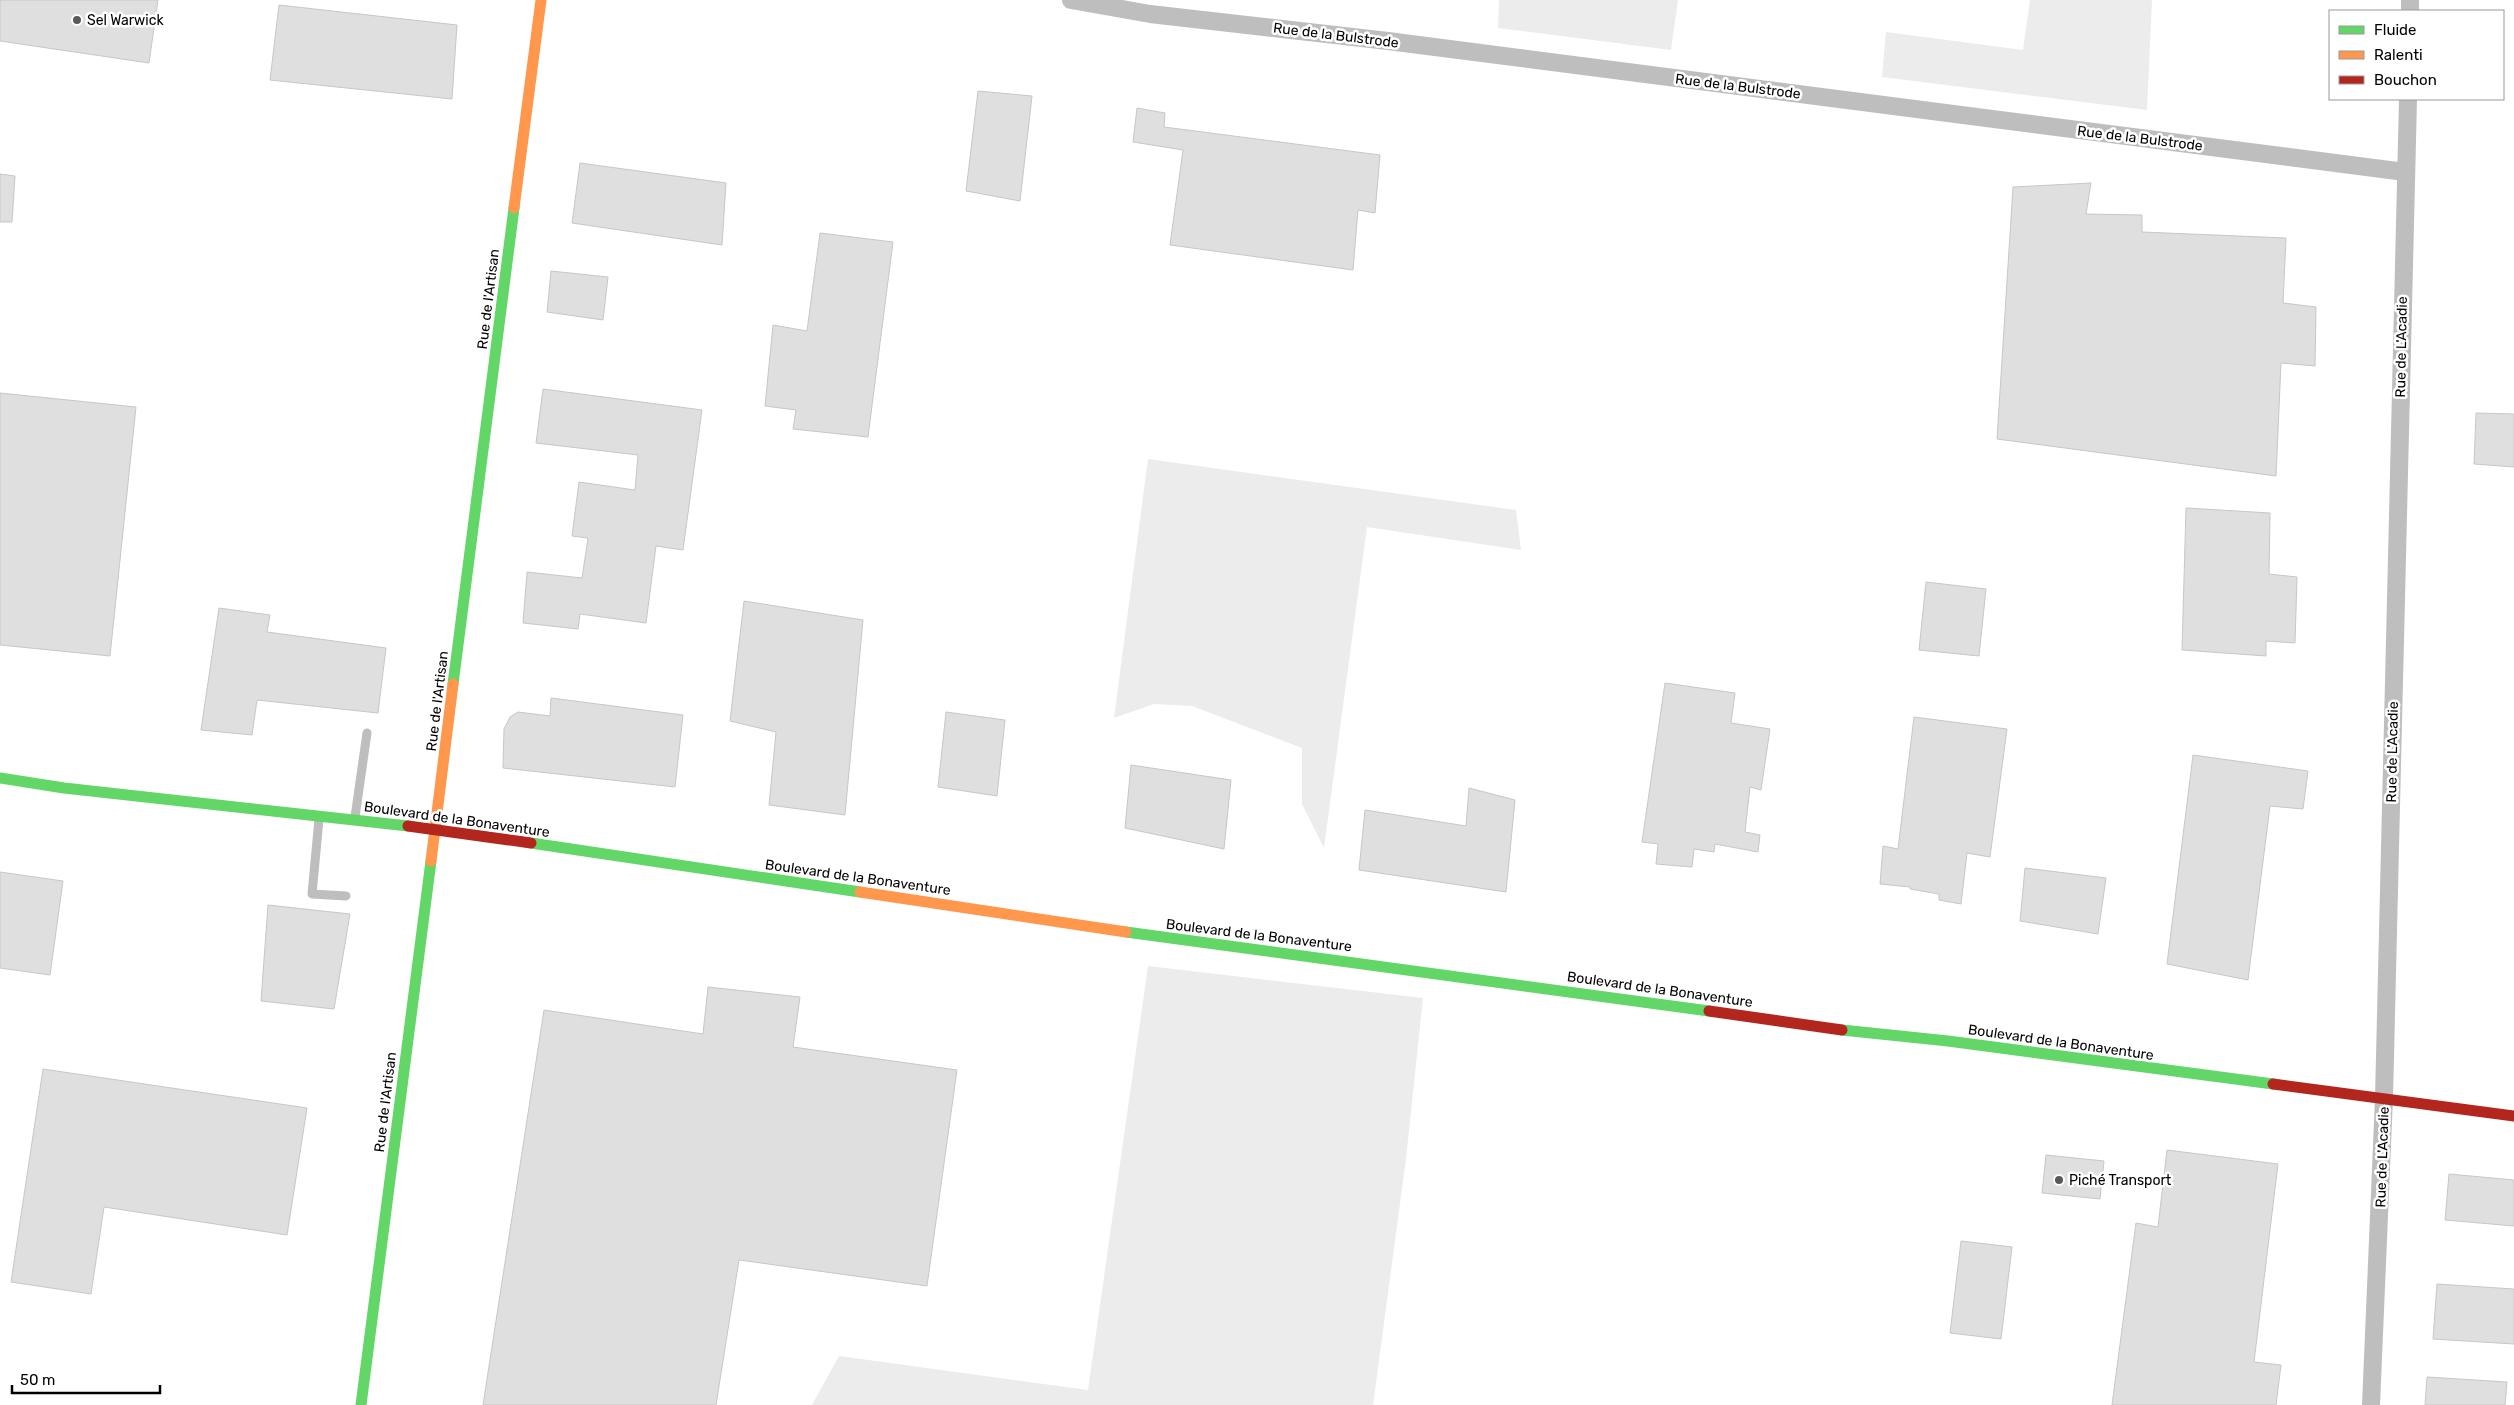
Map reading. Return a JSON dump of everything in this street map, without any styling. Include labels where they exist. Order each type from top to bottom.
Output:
[{"type":"street","name":"Rue de l'Artisan","points":[[361,1405],[541,0]]},
{"type":"street","name":"Rue de la Bulstrode","points":[[1071,0],[1150,14],[1486,54],[2406,172]]},
{"type":"street","name":"Rue de L'Acadie","points":[[2371,1405],[2384,1098],[2408,100]]},
{"type":"street","name":"Boulevard de la Bonaventure","points":[[0,778],[64,788],[436,829],[1157,937],[1556,989],[1839,1030],[1948,1041],[2514,1116]]},
{"type":"lane","points":[[355,820],[367,733]]},
{"type":"lane","points":[[319,816],[312,894],[346,896]]},
{"type":"shaded area","points":[[1499,0],[1678,0],[1671,50],[1498,28]]},
{"type":"shaded area","points":[[2030,0],[2152,0],[2147,110],[1882,77],[1886,32],[2023,50]]},
{"type":"shaded area","points":[[1148,459],[1516,510],[1521,550],[1367,527],[1324,848],[1302,804],[1302,748],[1192,706],[1154,704],[1114,718]]},
{"type":"shaded area","points":[[1148,966],[1423,998],[1406,1159],[1373,1405],[812,1405],[839,1356],[1088,1390]]},
{"type":"building","name":"Sel Warwick","points":[[0,0],[158,0],[149,63],[0,41]]},
{"type":"building","points":[[279,5],[457,25],[452,99],[270,80]]},
{"type":"building","points":[[978,91],[1032,96],[1020,201],[966,191]]},
{"type":"building","points":[[1137,108],[1165,113],[1164,127],[1380,155],[1375,213],[1358,210],[1353,270],[1170,245],[1183,150],[1133,142]]},
{"type":"building","points":[[580,163],[726,183],[722,245],[572,223]]},
{"type":"building","points":[[0,174],[15,176],[12,222],[0,222]]},
{"type":"building","points":[[2091,183],[2086,214],[2142,215],[2142,232],[2286,238],[2283,303],[2316,307],[2315,366],[2281,363],[2276,476],[1997,439],[2013,187]]},
{"type":"building","points":[[820,233],[893,242],[868,437],[793,429],[796,410],[765,406],[773,325],[807,331]]},
{"type":"building","points":[[551,271],[608,277],[603,320],[547,312]]},
{"type":"building","points":[[543,389],[702,410],[683,550],[656,546],[646,623],[580,614],[578,629],[523,623],[527,572],[582,578],[588,538],[572,536],[579,482],[635,490],[638,455],[536,443]]},
{"type":"building","points":[[0,393],[136,407],[110,656],[0,645]]},
{"type":"building","points":[[2476,413],[2514,414],[2514,467],[2474,464]]},
{"type":"building","points":[[2186,508],[2270,513],[2269,574],[2297,577],[2295,643],[2266,641],[2266,656],[2182,650]]},
{"type":"building","points":[[1926,582],[1986,589],[1979,656],[1919,650]]},
{"type":"building","points":[[744,601],[863,620],[845,815],[769,805],[776,732],[730,721]]},
{"type":"building","points":[[219,608],[270,615],[267,632],[386,648],[378,713],[257,700],[252,735],[201,730]]},
{"type":"building","points":[[1665,683],[1735,693],[1731,723],[1770,729],[1761,790],[1750,787],[1745,832],[1760,835],[1758,852],[1715,844],[1714,852],[1694,849],[1692,867],[1656,864],[1658,844],[1642,842]]},
{"type":"building","points":[[551,698],[683,715],[675,787],[503,768],[504,729],[510,717],[518,712],[550,716]]},
{"type":"building","points":[[946,712],[1005,720],[997,796],[938,787]]},
{"type":"building","points":[[1914,717],[2007,729],[1990,857],[1967,853],[1961,904],[1939,900],[1939,894],[1910,889],[1910,887],[1880,884],[1883,846],[1898,849]]},
{"type":"building","points":[[2193,755],[2308,771],[2303,809],[2270,806],[2248,980],[2167,964]]},
{"type":"building","points":[[1131,765],[1231,780],[1224,849],[1125,828]]},
{"type":"building","points":[[1469,788],[1515,800],[1506,892],[1359,870],[1365,810],[1466,826]]},
{"type":"building","points":[[2025,868],[2106,878],[2098,934],[2020,921]]},
{"type":"building","points":[[0,872],[63,881],[50,975],[0,968]]},
{"type":"building","points":[[268,905],[350,914],[334,1009],[261,1001]]},
{"type":"building","points":[[708,987],[800,997],[793,1047],[957,1070],[927,1286],[739,1260],[716,1405],[483,1405],[544,1010],[703,1034]]},
{"type":"building","points":[[43,1069],[307,1108],[287,1235],[104,1207],[91,1294],[11,1282]]},
{"type":"building","points":[[2167,1150],[2278,1164],[2254,1362],[2281,1365],[2276,1405],[2112,1405],[2136,1223],[2158,1227]]},
{"type":"building","points":[[2046,1155],[2104,1161],[2100,1199],[2042,1193]]},
{"type":"building","points":[[2449,1174],[2514,1180],[2514,1226],[2445,1220]]},
{"type":"building","points":[[1961,1241],[2012,1247],[2001,1339],[1950,1333]]},
{"type":"building","points":[[2437,1284],[2514,1289],[2514,1344],[2433,1339]]},
{"type":"building","points":[[2427,1377],[2507,1382],[2505,1405],[2425,1405]]},
{"type":"traffic: fast","points":[[453,684],[514,208]]},
{"type":"traffic: fast","points":[[0,778],[64,788],[408,826]]},
{"type":"traffic: fast","points":[[531,843],[860,892]]},
{"type":"traffic: fast","points":[[361,1405],[431,861]]},
{"type":"traffic: fast","points":[[1126,932],[1709,1011]]},
{"type":"traffic: fast","points":[[1842,1030],[1948,1041],[2273,1084]]},
{"type":"traffic: slow","points":[[514,208],[541,0]]},
{"type":"traffic: slow","points":[[431,861],[453,684]]},
{"type":"traffic: slow","points":[[860,892],[1126,932]]},
{"type":"traffic: jam","points":[[408,826],[531,843]]},
{"type":"traffic: jam","points":[[1709,1011],[1842,1030]]},
{"type":"traffic: jam","points":[[2273,1084],[2514,1116]]},
{"type":"place","name":"Sel Warwick","points":[[77,20]]},
{"type":"place","name":"Piché Transport","points":[[2059,1180]]}]
